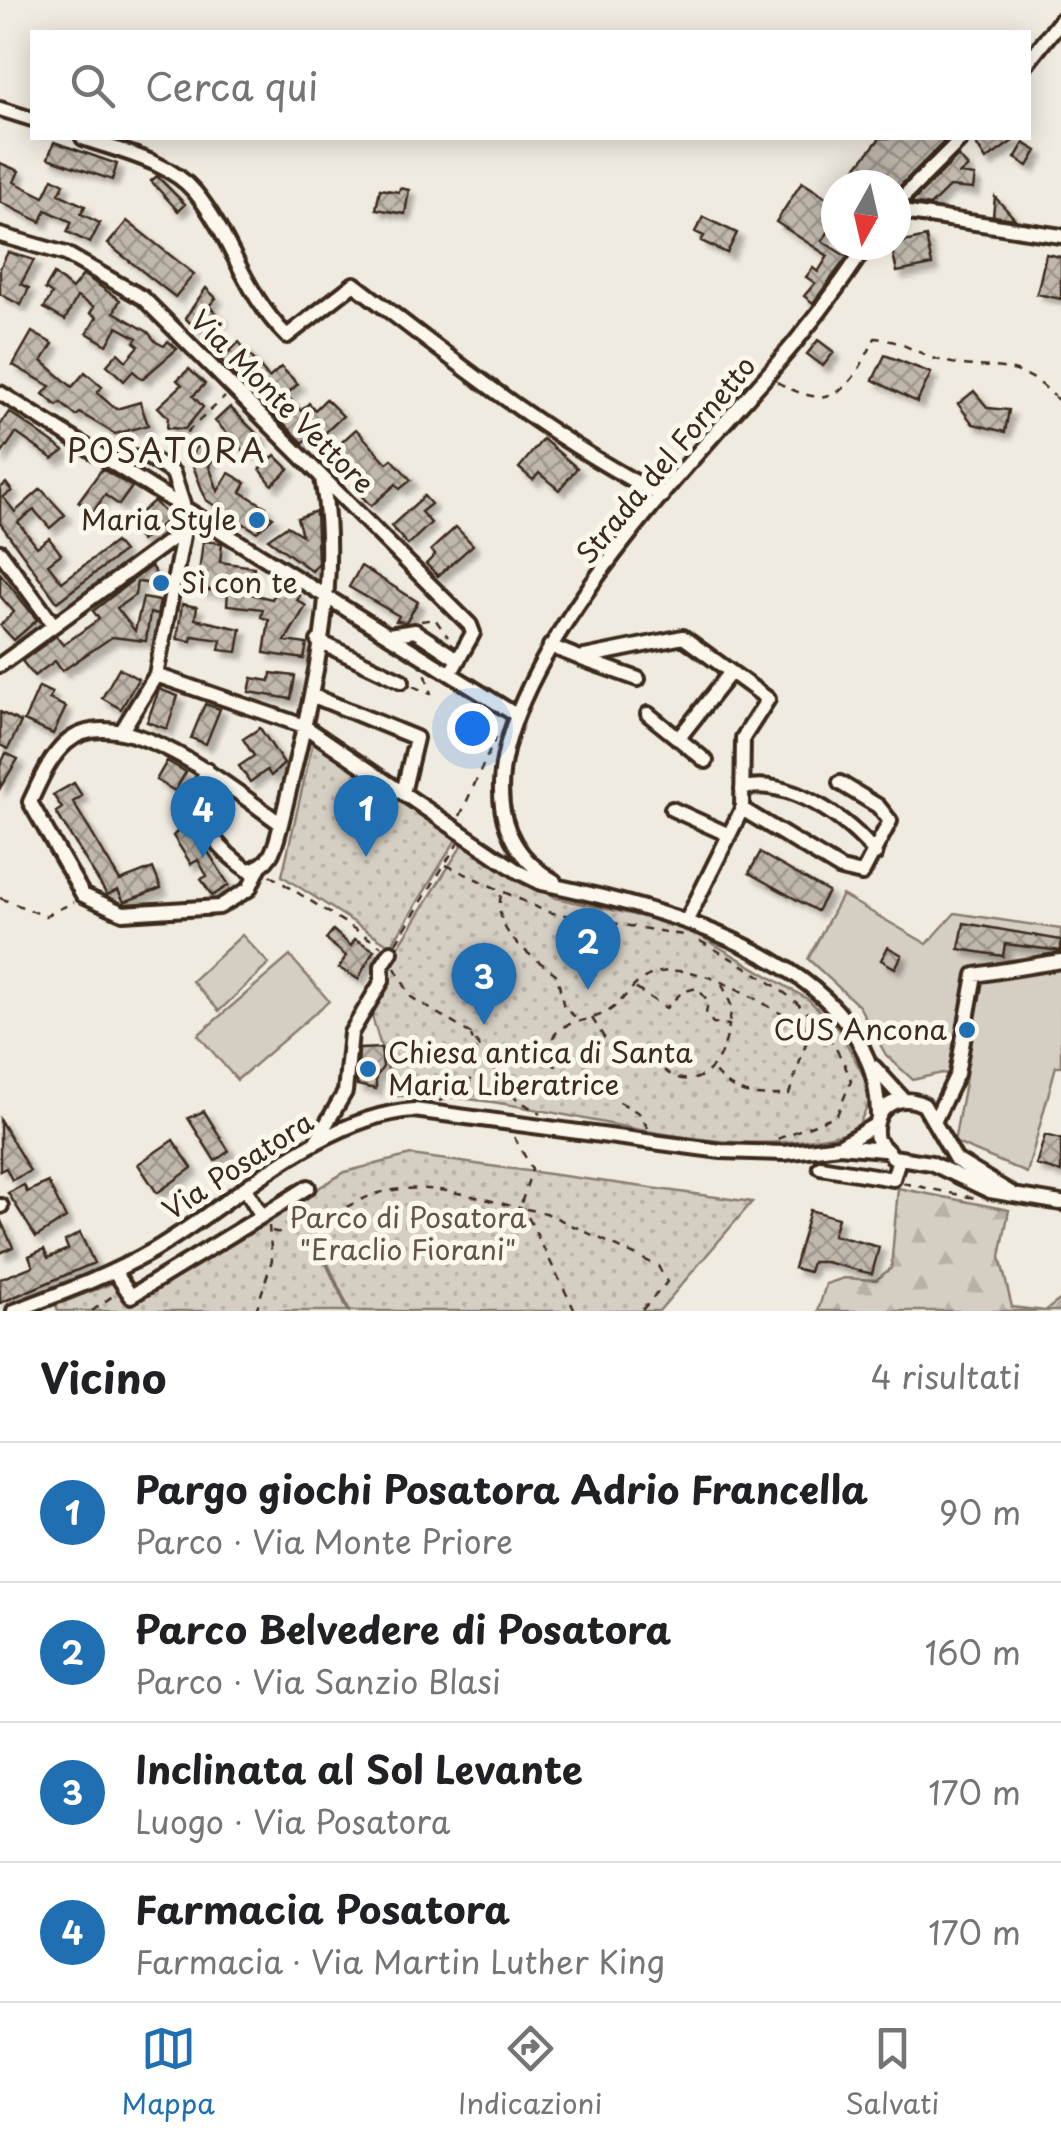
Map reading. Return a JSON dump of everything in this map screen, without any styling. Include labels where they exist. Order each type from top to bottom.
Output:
[{"type":"street","points":[[1031,58],[1061,20]]},
{"type":"street","points":[[0,109],[30,119]]},
{"type":"street","points":[[89,140],[146,160],[195,192],[260,310],[287,336],[354,284],[534,416],[622,475],[662,496]]},
{"type":"street","points":[[911,192],[960,140]]},
{"type":"street","points":[[911,211],[1061,236]]},
{"type":"street","name":"Via Monte Vettore","points":[[0,235],[81,261],[143,298],[470,625],[473,633],[450,674]]},
{"type":"street","name":"Strada del Fornetto","points":[[516,715],[550,646],[662,496],[827,306],[858,260]]},
{"type":"street","points":[[0,394],[115,462],[516,715],[499,774],[504,821],[524,856],[565,888]]},
{"type":"street","points":[[115,462],[146,456],[174,473],[184,506],[184,530],[156,675],[124,729]]},
{"type":"street","points":[[281,824],[124,729],[96,728],[67,742],[45,770],[30,802],[83,895],[122,913],[219,907],[250,889],[260,868],[272,858],[281,824],[311,695],[331,544],[322,478]]},
{"type":"street","points":[[0,665],[184,530]]},
{"type":"street","points":[[0,552],[53,624]]},
{"type":"street","points":[[388,635],[415,631],[456,659]]},
{"type":"street","points":[[580,658],[683,637],[768,699],[743,738],[742,809],[688,918]]},
{"type":"street","points":[[318,641],[402,682]]},
{"type":"street","points":[[550,646],[638,679]]},
{"type":"street","points":[[678,739],[732,672]]},
{"type":"street","points":[[156,675],[304,726],[459,826],[519,872],[565,888],[688,918],[806,983],[847,1022],[869,1060],[878,1088],[876,1121],[883,1150],[904,1159],[931,1162],[990,1191],[1061,1203]]},
{"type":"street","points":[[311,695],[416,738],[403,793]]},
{"type":"street","points":[[648,714],[706,760]]},
{"type":"street","points":[[204,776],[196,798],[201,817],[227,856],[248,870],[260,868]]},
{"type":"street","points":[[742,809],[853,875],[862,874],[888,827],[887,813],[840,783]]},
{"type":"street","points":[[742,788],[770,785],[802,795],[875,854]]},
{"type":"street","points":[[672,809],[727,834]]},
{"type":"street","points":[[313,1146],[345,1092],[351,1033],[382,980],[382,966],[390,952]]},
{"type":"street","points":[[820,1167],[893,1179],[904,1159],[928,1151],[954,1082],[975,974],[1061,961]]},
{"type":"street","points":[[869,1060],[936,1126],[956,1160],[1011,1193]]},
{"type":"street","points":[[838,1146],[876,1121],[887,1105],[937,1095],[954,1082]]},
{"type":"street","name":"Via Posatora","points":[[14,1311],[114,1272],[313,1146],[380,1114],[414,1110],[747,1153],[838,1146],[883,1150]]},
{"type":"street","points":[[114,1272],[120,1286],[131,1296],[308,1188]]},
{"type":"street","points":[[246,1190],[262,1216]]},
{"type":"path","points":[[767,376],[790,389],[821,398],[838,394],[852,384],[874,338],[897,340],[935,358],[1000,366],[1041,380],[1061,404]]},
{"type":"path","points":[[182,448],[186,433],[234,389]]},
{"type":"path","points":[[418,627],[422,620],[435,619],[448,636],[443,644]]},
{"type":"path","points":[[402,682],[431,694],[426,672]]},
{"type":"path","points":[[390,952],[446,865],[496,737]]},
{"type":"path","points":[[446,865],[547,912],[692,936],[794,997],[844,1061],[852,1081],[847,1100],[837,1115],[823,1123],[747,1153]]},
{"type":"path","points":[[260,868],[390,952],[399,980],[411,998],[471,1034],[511,1096],[567,1130]]},
{"type":"path","points":[[502,892],[498,908],[510,938],[556,974],[564,1008],[579,1020]]},
{"type":"path","points":[[0,898],[44,916],[65,910],[83,895]]},
{"type":"path","points":[[657,1142],[639,1113],[554,1066],[548,1054],[554,1033],[579,1020],[608,1012],[632,986],[656,973],[682,973],[722,984],[805,1027],[808,1034],[789,1094],[744,1095],[722,1082],[712,1068]]},
{"type":"path","points":[[592,1016],[610,1047],[642,1051],[670,1075],[691,1079],[712,1068],[727,1046],[732,1006],[722,984]]},
{"type":"path","points":[[632,986],[666,1008],[682,992],[696,988],[708,1001],[706,1014],[713,1022],[729,1025]]},
{"type":"path","points":[[414,1110],[457,1094],[470,1084],[478,1064],[471,1034]]},
{"type":"path","points":[[500,1122],[522,1146],[532,1169],[522,1209],[574,1310],[583,1311]]},
{"type":"path","points":[[893,1179],[990,1201]]},
{"type":"path","points":[[272,1232],[294,1234],[348,1203],[383,1192],[451,1190],[546,1213],[658,1266],[667,1282],[641,1311]]},
{"type":"path","points":[[256,1311],[272,1260],[272,1232],[262,1216]]},
{"type":"path","points":[[92,1311],[120,1286]]},
{"type":"green space","points":[[313,742],[457,838],[391,946],[282,876]]},
{"type":"green space","points":[[464,842],[556,898],[654,919],[697,934],[809,1000],[840,1031],[869,1086],[871,1099],[856,1130],[799,1141],[742,1142],[684,1137],[511,1105],[396,1096],[371,1013],[386,980],[387,965]]},
{"type":"green space","name":"CUS Ancona","points":[[842,895],[927,944],[955,913],[1061,929],[1061,1066],[1056,1066],[1027,1173],[954,1142],[966,1077],[942,1073],[913,1080],[886,1055],[859,1006],[808,959]]},
{"type":"green space","points":[[242,935],[269,964],[219,1011],[192,981]]},
{"type":"green space","points":[[290,956],[329,1001],[237,1080],[198,1035]]},
{"type":"green space","name":"Parco di Posatora \"Eraclio Fiorani\"","points":[[411,1155],[752,1202],[659,1311],[58,1311],[56,1305],[113,1283],[127,1304],[345,1172]]},
{"type":"green space","points":[[898,1188],[1009,1210],[1000,1257],[1012,1307],[1045,1311],[818,1311],[826,1284],[844,1278],[876,1280],[891,1268]]},
{"type":"green space","points":[[1061,1299],[1061,1311],[1045,1311]]},
{"type":"building","points":[[878,140],[946,140],[911,175],[911,170],[854,170]]},
{"type":"building","points":[[973,140],[1014,140],[986,160]]},
{"type":"building","points":[[54,142],[117,164],[112,180],[48,158]]},
{"type":"building","points":[[1024,143],[1037,151],[1028,166],[1015,158]]},
{"type":"building","points":[[958,156],[968,167],[960,174],[975,176],[973,189],[949,187],[930,206],[911,203]]},
{"type":"building","points":[[0,163],[19,171],[14,182],[44,197],[53,178],[64,184],[59,194],[85,206],[81,214],[100,223],[90,243],[67,232],[72,222],[46,210],[41,222],[0,202]]},
{"type":"building","points":[[157,176],[185,204],[178,211],[151,181]]},
{"type":"building","points":[[802,182],[821,194],[821,251],[776,222]]},
{"type":"building","points":[[400,188],[409,190],[405,214],[376,209],[380,189],[399,192]]},
{"type":"building","points":[[995,197],[1015,219],[993,216]]},
{"type":"building","points":[[703,217],[737,233],[727,253],[701,241],[704,236],[695,232]]},
{"type":"building","points":[[127,221],[194,274],[175,297],[108,244]]},
{"type":"building","points":[[926,237],[932,265],[897,272],[894,260],[911,260],[911,240]]},
{"type":"building","points":[[8,252],[34,260],[21,284],[29,288],[21,305],[0,294],[0,268]]},
{"type":"building","points":[[1046,254],[1061,257],[1061,299],[1037,294]]},
{"type":"building","points":[[826,260],[845,260],[813,303],[804,296],[815,283],[806,277],[813,268],[818,272]]},
{"type":"building","points":[[54,274],[72,289],[83,275],[88,278],[120,300],[114,312],[148,332],[156,342],[164,346],[168,341],[177,349],[142,379],[133,371],[124,381],[107,365],[118,353],[126,361],[139,346],[134,342],[137,338],[117,327],[107,345],[87,333],[97,317],[90,313],[94,307],[77,297],[65,320],[44,308],[52,294],[45,289]]},
{"type":"building","points":[[206,288],[216,298],[209,306],[222,318],[212,330],[203,322],[197,329],[185,318]]},
{"type":"building","points":[[32,332],[53,344],[42,361],[72,387],[85,372],[102,387],[97,393],[116,409],[140,402],[148,425],[115,434],[80,413],[76,416],[61,403],[57,406],[43,394],[50,386],[13,365]]},
{"type":"building","points":[[818,340],[834,352],[823,366],[807,354]]},
{"type":"building","points":[[239,342],[269,378],[281,367],[298,384],[286,395],[301,411],[309,403],[315,410],[326,399],[343,416],[325,433],[319,427],[303,443],[221,360]]},
{"type":"building","points":[[885,355],[931,373],[917,402],[873,380]]},
{"type":"building","points":[[189,369],[205,384],[193,396],[203,407],[185,429],[167,428],[168,417],[158,407],[182,385],[177,380]]},
{"type":"building","points":[[974,391],[988,408],[1009,410],[1005,432],[973,424],[958,404]]},
{"type":"building","points":[[230,407],[262,439],[247,454],[215,421]]},
{"type":"building","points":[[9,412],[64,451],[53,459],[16,433],[0,456],[0,425]]},
{"type":"building","points":[[356,429],[387,463],[392,459],[411,480],[400,489],[396,484],[371,506],[357,491],[367,482],[350,463],[337,475],[323,459]]},
{"type":"building","points":[[543,439],[577,468],[559,490],[539,473],[533,480],[519,468]]},
{"type":"building","points":[[199,443],[216,453],[209,466],[218,491],[229,473],[246,483],[241,492],[266,507],[264,512],[273,517],[257,532],[206,500],[190,458]]},
{"type":"building","points":[[275,455],[289,469],[272,485],[260,469]]},
{"type":"building","points":[[102,469],[132,487],[119,505],[105,495],[93,512],[78,502]]},
{"type":"building","points":[[6,483],[12,491],[3,497],[15,512],[41,489],[65,515],[50,528],[34,510],[18,522],[37,547],[49,538],[61,554],[48,564],[62,582],[115,542],[123,552],[57,602],[0,523],[0,488]]},
{"type":"building","points":[[424,496],[431,504],[421,512],[431,523],[408,545],[391,526]]},
{"type":"building","points":[[154,501],[170,518],[141,541],[127,524]]},
{"type":"building","points":[[316,511],[318,564],[312,571],[268,539],[287,526],[302,535],[297,518]]},
{"type":"building","points":[[456,527],[473,545],[438,576],[426,564],[435,555],[431,550]]},
{"type":"building","points":[[203,541],[222,543],[220,562],[254,567],[251,594],[272,599],[281,584],[300,596],[297,600],[306,606],[285,641],[307,644],[304,659],[264,653],[269,620],[261,617],[263,609],[227,605],[228,592],[197,589]]},
{"type":"building","points":[[151,566],[163,585],[137,582],[135,595],[117,608],[135,631],[143,598],[160,601],[157,615],[150,613],[146,641],[112,637],[62,671],[55,661],[34,676],[22,661],[56,636],[63,645],[99,619],[93,611]]},
{"type":"building","points":[[361,566],[418,602],[406,622],[396,621],[399,616],[349,587]]},
{"type":"building","points":[[0,573],[37,620],[14,640],[0,625],[14,612],[0,596]]},
{"type":"building","points":[[182,604],[197,607],[195,619],[241,629],[237,652],[219,650],[221,640],[192,636],[191,641],[177,639]]},
{"type":"building","points":[[119,668],[138,679],[121,709],[102,698]]},
{"type":"building","points":[[271,673],[295,676],[291,699],[249,692],[252,678],[270,681]]},
{"type":"building","points":[[39,687],[52,693],[49,699],[66,707],[53,734],[24,721]]},
{"type":"building","points":[[159,689],[178,696],[167,729],[147,722]]},
{"type":"building","points":[[205,704],[220,709],[206,744],[191,738]]},
{"type":"building","points":[[0,712],[21,722],[8,749],[0,745]]},
{"type":"building","points":[[260,728],[284,764],[271,776],[267,770],[250,782],[239,766],[254,756],[243,739]]},
{"type":"building","points":[[6,753],[18,759],[0,788],[0,766]]},
{"type":"building","points":[[167,761],[186,772],[175,791],[156,780]]},
{"type":"building","points":[[74,783],[82,796],[73,802],[120,881],[153,868],[161,888],[124,902],[118,890],[107,895],[56,812],[62,808],[53,795]]},
{"type":"building","points":[[188,820],[229,885],[212,896],[201,879],[207,876],[198,860],[191,864],[173,836]]},
{"type":"building","points":[[760,853],[828,892],[817,911],[749,873]]},
{"type":"building","points":[[964,923],[1061,940],[1061,951],[1005,944],[1003,956],[959,949]]},
{"type":"building","points":[[333,930],[351,946],[355,939],[374,950],[358,979],[339,968],[346,956],[326,939]]},
{"type":"building","points":[[888,947],[902,955],[895,968],[881,960]]},
{"type":"building","name":"Chiesa antica di Santa Maria Liberatrice","points":[[381,1048],[383,1067],[376,1077],[376,1089],[357,1085],[359,1049]]},
{"type":"building","points":[[204,1111],[229,1151],[215,1161],[188,1118]]},
{"type":"building","points":[[0,1120],[30,1171],[12,1180],[6,1168],[0,1171]]},
{"type":"building","points":[[1045,1135],[1061,1139],[1061,1172],[1036,1165]]},
{"type":"building","points":[[173,1140],[192,1168],[157,1193],[138,1164]]},
{"type":"building","points":[[48,1182],[66,1218],[36,1237],[8,1193],[24,1185],[27,1192]]},
{"type":"building","points":[[810,1210],[838,1218],[833,1235],[879,1247],[872,1274],[826,1262],[812,1262],[809,1272],[794,1268]]},
{"type":"building","points":[[0,1219],[13,1247],[0,1253]]},
{"type":"building","points":[[80,1233],[94,1263],[0,1303],[0,1279],[33,1266],[29,1256],[44,1249],[48,1258],[68,1249],[65,1241]]},
{"type":"waterway","points":[[324,1257],[349,1311]]},
{"type":"place","name":"Maria Style","points":[[257,520]]},
{"type":"place","name":"Sì con te","points":[[161,583]]},
{"type":"place","name":"Pargo giochi Posatora Adrio Francella","points":[[366,857]]},
{"type":"place","name":"Farmacia Posatora","points":[[203,858]]},
{"type":"place","name":"Parco Belvedere di Posatora","points":[[588,990]]},
{"type":"place","name":"Inclinata al Sol Levante","points":[[484,1025]]},
{"type":"place","name":"CUS Ancona","points":[[967,1030]]},
{"type":"place","name":"Chiesa antica di Santa Maria Liberatrice","points":[[368,1069]]},
{"type":"district","name":"POSATORA","points":[[167,452]]}]
